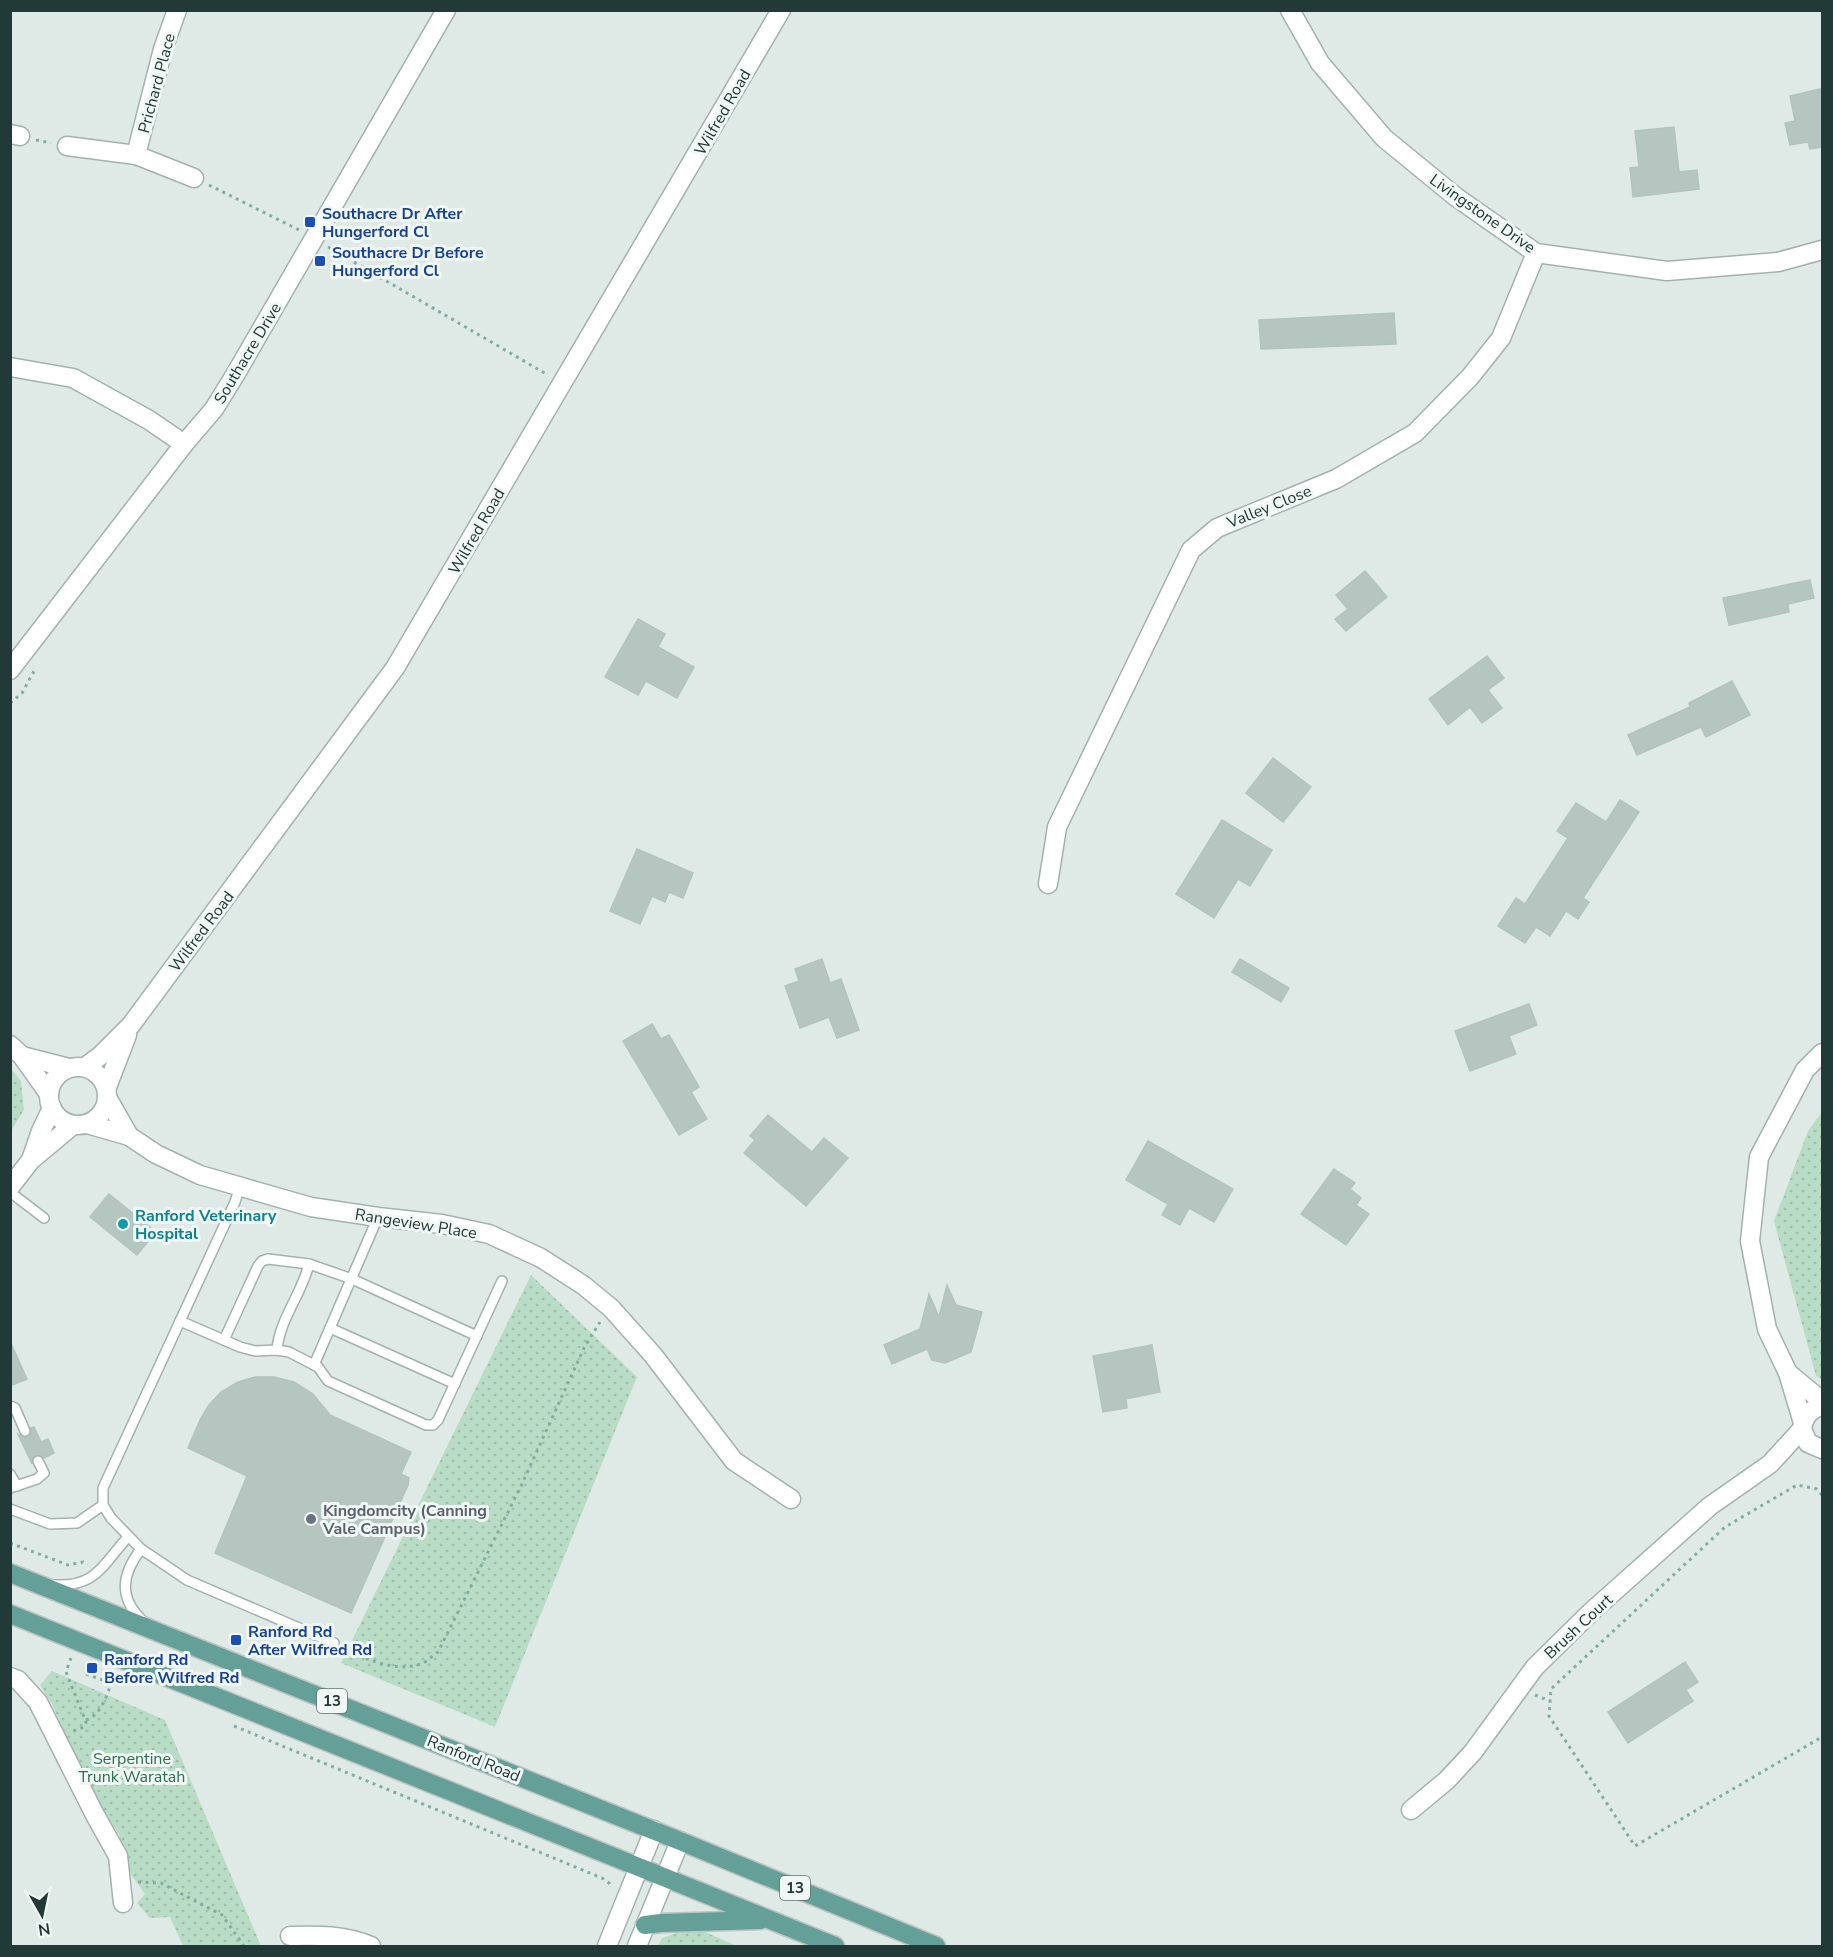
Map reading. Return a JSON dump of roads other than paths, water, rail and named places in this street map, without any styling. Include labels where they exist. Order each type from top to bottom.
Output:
[{"type":"main road","name":"Ranford Road","points":[[10,1573],[654,1830],[936,1947]]},
{"type":"main road","name":"13","points":[[10,1614],[835,1947]]},
{"type":"main road","points":[[645,1926],[661,1923],[768,1919]]},
{"type":"street","name":"Prichard Place","points":[[136,155],[163,49],[177,10]]},
{"type":"street","name":"Southacre Drive","points":[[10,670],[219,400],[446,10]]},
{"type":"street","name":"Wilfred Road","points":[[31,1160],[55,1078],[100,1056],[131,1025],[395,668],[781,10]]},
{"type":"street","name":"Livingstone Drive","points":[[1290,10],[1320,63],[1384,138],[1456,197],[1536,253],[1667,271],[1778,262],[1822,250]]},
{"type":"street","name":"Prichard Place","points":[[68,146],[136,155],[194,178]]},
{"type":"street","name":"Valley Close","points":[[1047,884],[1057,827],[1191,550],[1217,528],[1336,479],[1415,433],[1470,377],[1501,338],[1536,253]]},
{"type":"street","points":[[10,367],[73,378],[149,420],[184,444]]},
{"type":"street","name":"Wilfred Road","points":[[10,1187],[31,1160],[80,1124],[101,1115],[113,1067],[131,1025]]},
{"type":"street","points":[[16,1051],[94,1071],[102,1078],[107,1093]]},
{"type":"street","points":[[16,1051],[64,1122],[80,1124]]},
{"type":"street","points":[[1819,1448],[1808,1443],[1788,1373],[1767,1329],[1750,1241],[1759,1157],[1805,1070],[1822,1053]]},
{"type":"street","name":"Rangeview Place","points":[[107,1093],[129,1136]]},
{"type":"street","name":"Rangeview Place","points":[[80,1124],[129,1136],[156,1154],[201,1175],[311,1207],[442,1224],[489,1234],[541,1258],[583,1285],[611,1308],[653,1355],[734,1461],[791,1499]]},
{"type":"street","points":[[1788,1373],[1822,1401]]},
{"type":"street","name":"Brush Court","points":[[1411,1810],[1446,1780],[1473,1752],[1535,1667],[1583,1620],[1710,1506],[1770,1464],[1803,1426],[1806,1415],[1822,1406]]},
{"type":"street","name":"Brush Court","points":[[1770,1464],[1819,1448]]},
{"type":"street","points":[[10,1677],[18,1680],[38,1702],[118,1856],[123,1903]]},
{"type":"street","points":[[607,1947],[654,1830]]},
{"type":"street","points":[[637,1947],[680,1841]]},
{"type":"street","points":[[290,1936],[325,1934],[355,1940],[371,1947]]},
{"type":"lane","points":[[240,1186],[235,1202],[103,1488],[103,1505],[111,1518],[141,1549],[188,1580],[334,1643]]},
{"type":"lane","points":[[10,1192],[44,1218]]},
{"type":"lane","points":[[314,1365],[378,1217]]},
{"type":"lane","points":[[224,1340],[258,1266],[262,1261],[268,1259],[309,1264],[352,1279],[477,1336]]},
{"type":"lane","points":[[277,1350],[278,1338],[306,1276],[309,1264]]},
{"type":"lane","points":[[180,1321],[240,1347],[255,1351],[289,1352],[318,1367],[328,1382],[426,1425],[433,1425],[438,1420],[502,1281]]},
{"type":"lane","points":[[330,1328],[455,1384]]},
{"type":"lane","points":[[10,1406],[15,1408],[25,1431]]},
{"type":"lane","points":[[10,1474],[14,1487],[37,1479],[44,1473],[38,1461]]},
{"type":"lane","points":[[10,1509],[50,1524],[77,1523],[103,1505]]},
{"type":"lane","points":[[36,1583],[74,1586],[88,1581],[108,1563],[128,1537]]},
{"type":"lane","points":[[141,1549],[129,1564],[126,1589],[130,1609],[150,1628]]},
{"type":"place","name":"Southacre Dr After Hungerford Cl","points":[[310,222]]},
{"type":"place","name":"Southacre Dr Before Hungerford Cl","points":[[320,261]]},
{"type":"place","name":"Ranford Veterinary Hospital","points":[[123,1224]]},
{"type":"place","name":"Kingdomcity (Canning Vale Campus)","points":[[311,1519]]},
{"type":"place","name":"Ranford Rd After Wilfred Rd","points":[[236,1640]]},
{"type":"place","name":"Ranford Rd Before Wilfred Rd","points":[[92,1668]]},
{"type":"park label","name":"Serpentine Trunk Waratah","points":[[132,1767]]}]
